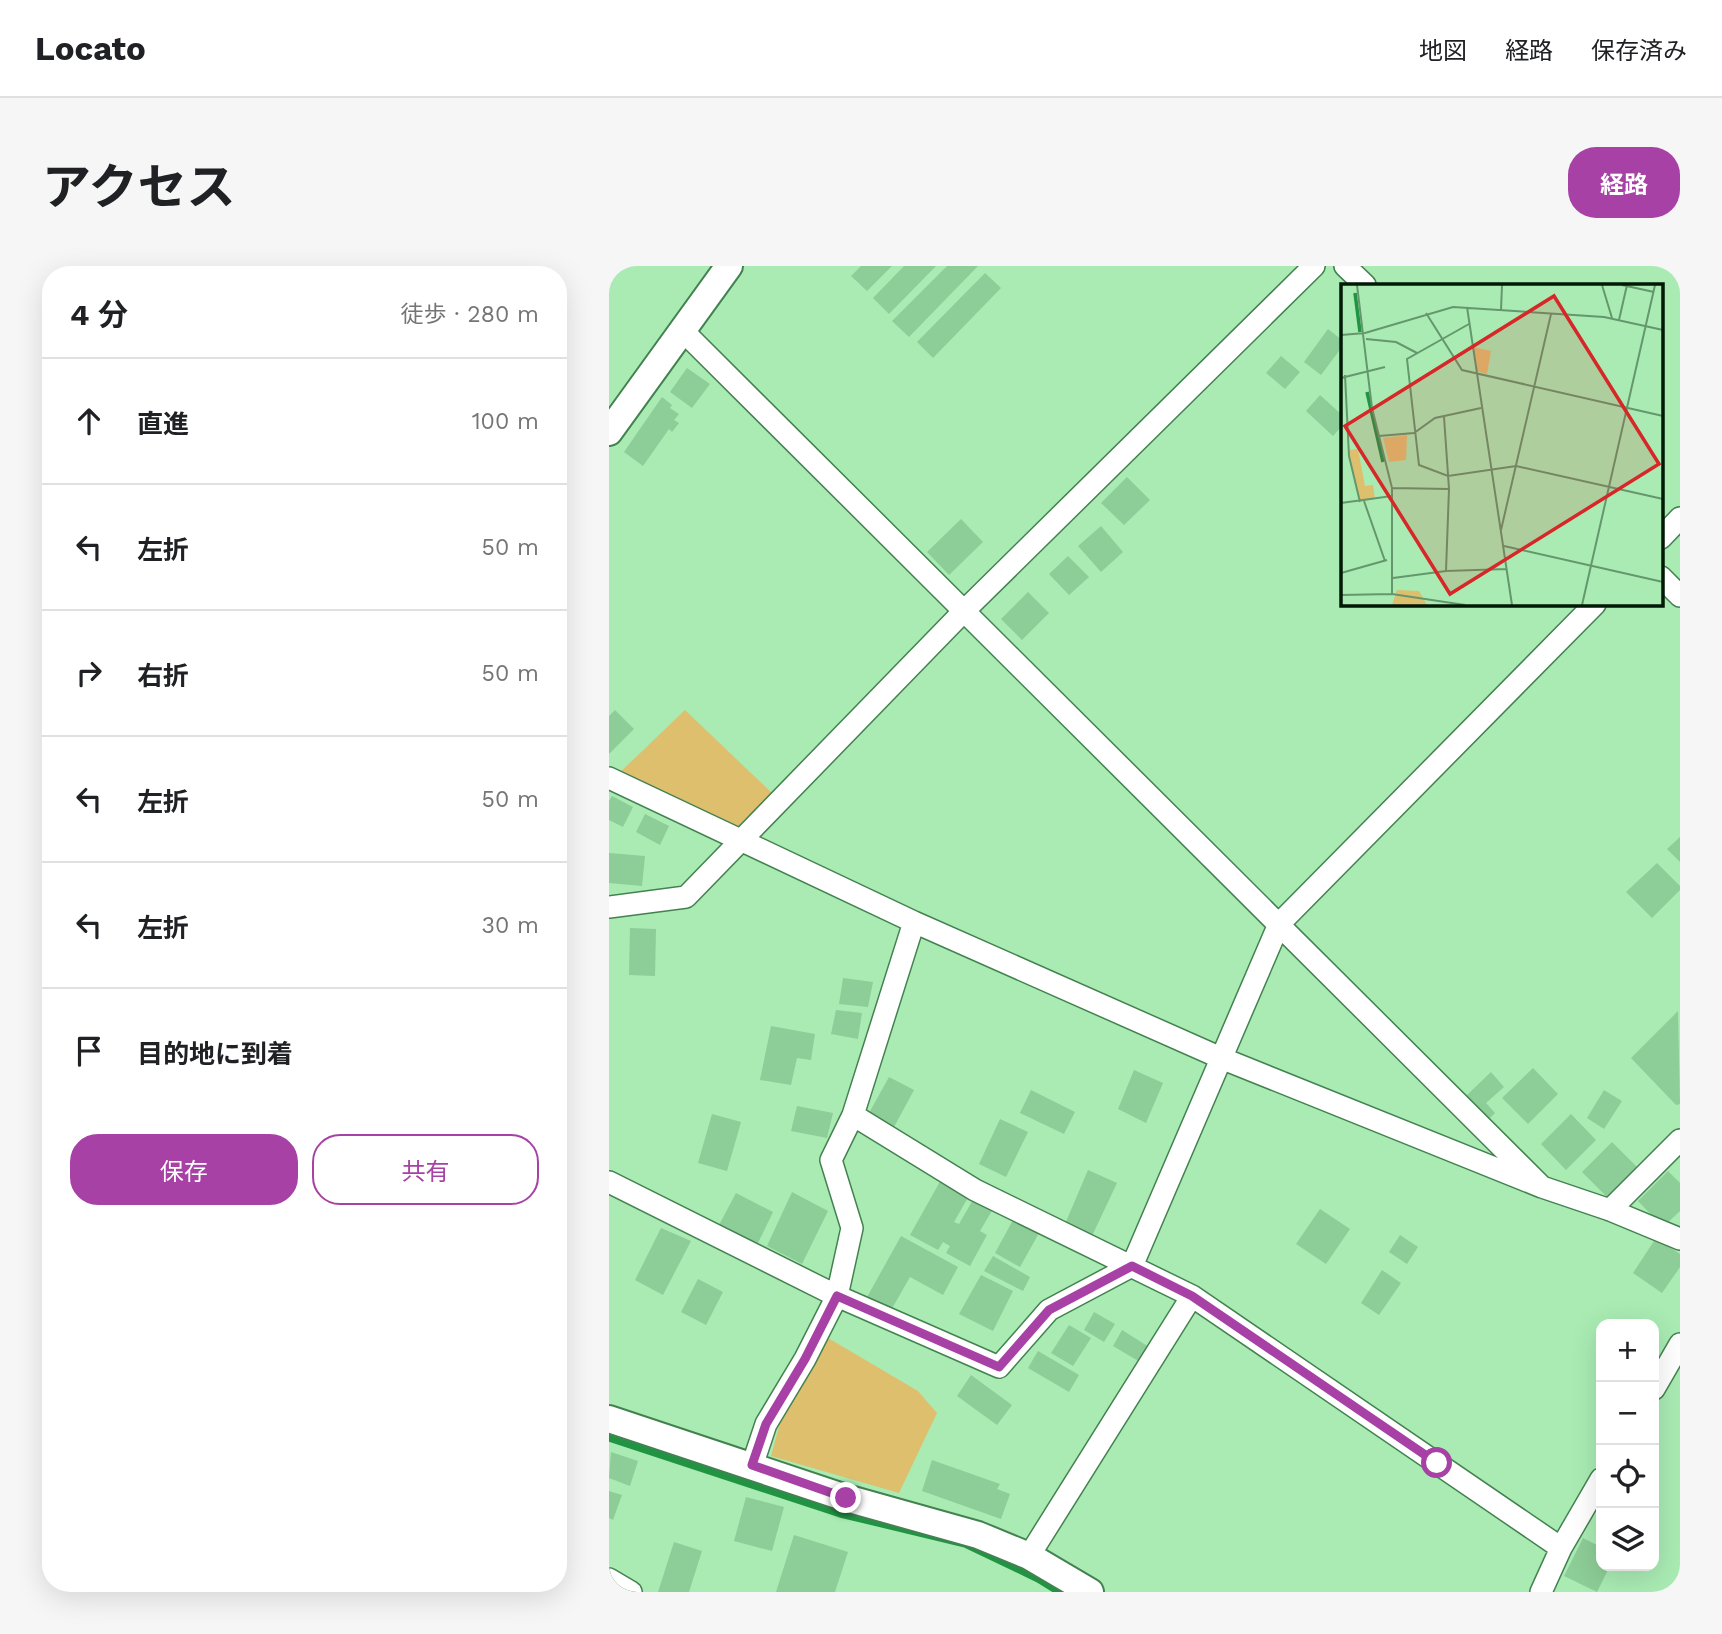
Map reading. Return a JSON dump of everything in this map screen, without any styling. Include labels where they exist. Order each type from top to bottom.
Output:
[{"type":"street","points":[[609,432],[729,266]]},
{"type":"street","points":[[609,907],[686,897],[963,612],[1314,266]]},
{"type":"street","points":[[1345,266],[1364,284]]},
{"type":"street","points":[[683,331],[1542,1188]]},
{"type":"street","points":[[1663,536],[1680,518]]},
{"type":"street","points":[[1663,579],[1680,596]]},
{"type":"street","points":[[609,1182],[837,1296],[999,1367],[1049,1310],[1132,1266],[1279,924],[1593,606]]},
{"type":"street","points":[[609,778],[915,922],[1221,1058],[1542,1188],[1610,1210],[1680,1239]]},
{"type":"street","points":[[752,1465],[766,1424],[805,1359],[837,1296],[852,1228],[831,1160],[853,1115],[915,922]]},
{"type":"street","points":[[853,1115],[975,1190],[1192,1296],[1561,1548]]},
{"type":"street","points":[[1610,1210],[1680,1140]]},
{"type":"street","points":[[1029,1556],[1192,1296]]},
{"type":"street","points":[[1658,1382],[1680,1344]]},
{"type":"street","points":[[609,1419],[846,1498],[978,1535],[1029,1556],[1062,1585],[1090,1592]]},
{"type":"street","points":[[1541,1592],[1561,1548],[1596,1488]]},
{"type":"street","points":[[609,1579],[631,1592]]},
{"type":"shaded area","points":[[685,710],[774,795],[732,837],[612,780]]},
{"type":"shaded area","points":[[828,1338],[918,1391],[937,1413],[899,1493],[771,1456],[781,1419]]},
{"type":"building","points":[[861,266],[892,266],[867,291],[851,276]]},
{"type":"building","points":[[904,266],[936,266],[889,314],[873,298]]},
{"type":"building","points":[[947,266],[978,266],[909,337],[892,321]]},
{"type":"building","points":[[985,273],[1001,288],[933,358],[917,342]]},
{"type":"building","points":[[1328,329],[1341,339],[1341,348],[1321,375],[1304,362]]},
{"type":"building","points":[[1281,356],[1300,372],[1285,389],[1266,373]]},
{"type":"building","points":[[687,368],[710,384],[692,408],[670,392]]},
{"type":"building","points":[[1320,395],[1341,414],[1341,427],[1333,436],[1306,411]]},
{"type":"building","points":[[662,397],[672,405],[670,408],[679,414],[674,420],[679,423],[672,432],[669,429],[643,466],[624,452]]},
{"type":"building","points":[[1127,477],[1150,500],[1124,525],[1101,503]]},
{"type":"building","points":[[961,519],[983,542],[949,575],[927,552]]},
{"type":"building","points":[[1101,526],[1123,552],[1101,572],[1078,546]]},
{"type":"building","points":[[1068,556],[1089,577],[1069,595],[1049,574]]},
{"type":"building","points":[[1028,592],[1049,613],[1022,640],[1001,619]]},
{"type":"building","points":[[615,710],[634,729],[609,754],[609,716]]},
{"type":"building","points":[[612,796],[633,807],[623,827],[609,820],[609,801]]},
{"type":"building","points":[[645,814],[669,826],[660,845],[636,832]]},
{"type":"building","points":[[1680,837],[1680,862],[1667,849]]},
{"type":"building","points":[[609,853],[645,856],[642,886],[609,883]]},
{"type":"building","points":[[1657,863],[1680,886],[1680,890],[1652,918],[1626,892]]},
{"type":"building","points":[[630,928],[656,929],[655,976],[629,975]]},
{"type":"building","points":[[843,978],[873,982],[868,1007],[839,1004]]},
{"type":"building","points":[[836,1010],[862,1013],[858,1039],[831,1034]]},
{"type":"building","points":[[1678,1011],[1680,1104],[1676,1105],[1631,1058]]},
{"type":"building","points":[[771,1026],[815,1034],[811,1060],[797,1058],[791,1085],[760,1080]]},
{"type":"building","points":[[1533,1068],[1558,1094],[1528,1124],[1502,1098]]},
{"type":"building","points":[[1134,1070],[1163,1083],[1146,1123],[1118,1109]]},
{"type":"building","points":[[1491,1072],[1504,1087],[1486,1103],[1495,1113],[1487,1121],[1465,1097]]},
{"type":"building","points":[[889,1077],[914,1090],[894,1127],[869,1113]]},
{"type":"building","points":[[1031,1090],[1075,1112],[1064,1134],[1020,1113]]},
{"type":"building","points":[[1604,1090],[1622,1101],[1604,1129],[1587,1118]]},
{"type":"building","points":[[797,1106],[833,1113],[827,1138],[791,1131]]},
{"type":"building","points":[[712,1114],[741,1122],[727,1171],[698,1163]]},
{"type":"building","points":[[1571,1114],[1596,1140],[1566,1170],[1541,1144]]},
{"type":"building","points":[[1000,1119],[1028,1132],[1006,1177],[979,1164]]},
{"type":"building","points":[[1612,1142],[1638,1168],[1608,1198],[1582,1172]]},
{"type":"building","points":[[1088,1170],[1117,1183],[1092,1236],[1065,1224]]},
{"type":"building","points":[[1668,1171],[1680,1183],[1680,1211],[1663,1227],[1638,1201]]},
{"type":"building","points":[[942,1178],[970,1194],[954,1222],[959,1224],[974,1198],[993,1209],[980,1231],[987,1235],[970,1266],[946,1253],[950,1246],[943,1242],[938,1250],[910,1235]]},
{"type":"building","points":[[792,1192],[828,1211],[802,1264],[767,1246]]},
{"type":"building","points":[[736,1193],[773,1212],[757,1245],[719,1225]]},
{"type":"building","points":[[1320,1209],[1350,1229],[1326,1264],[1296,1244]]},
{"type":"building","points":[[1013,1220],[1039,1233],[1020,1267],[995,1253]]},
{"type":"building","points":[[661,1228],[691,1241],[663,1295],[635,1280]]},
{"type":"building","points":[[1400,1235],[1418,1247],[1407,1264],[1389,1252]]},
{"type":"building","points":[[901,1236],[958,1267],[943,1295],[910,1277],[890,1312],[866,1299]]},
{"type":"building","points":[[1656,1238],[1680,1254],[1680,1267],[1662,1293],[1633,1273]]},
{"type":"building","points":[[993,1256],[1030,1277],[1023,1291],[984,1271]]},
{"type":"building","points":[[1382,1270],[1401,1283],[1379,1315],[1361,1303]]},
{"type":"building","points":[[981,1275],[1013,1291],[993,1331],[959,1314]]},
{"type":"building","points":[[698,1279],[723,1292],[706,1325],[681,1312]]},
{"type":"building","points":[[1094,1312],[1115,1324],[1104,1342],[1084,1330]]},
{"type":"building","points":[[1069,1325],[1091,1338],[1073,1366],[1051,1353]]},
{"type":"building","points":[[1122,1330],[1149,1347],[1140,1362],[1113,1346]]},
{"type":"building","points":[[1038,1351],[1079,1375],[1069,1392],[1028,1368]]},
{"type":"building","points":[[971,1375],[1012,1405],[997,1425],[957,1396]]},
{"type":"building","points":[[611,1452],[638,1461],[630,1486],[609,1478]]},
{"type":"building","points":[[932,1460],[1000,1484],[997,1489],[1010,1494],[1001,1519],[922,1491]]},
{"type":"building","points":[[609,1491],[622,1495],[613,1520],[609,1518]]},
{"type":"building","points":[[746,1497],[784,1507],[772,1551],[734,1541]]},
{"type":"building","points":[[794,1535],[848,1552],[835,1592],[776,1592]]},
{"type":"building","points":[[1583,1538],[1596,1544],[1596,1571],[1608,1571],[1597,1592],[1564,1576]]},
{"type":"building","points":[[674,1542],[702,1551],[689,1592],[658,1592]]},
{"type":"waterway","points":[[609,1438],[840,1514],[965,1544],[1059,1592]]},
{"type":"route","points":[[846,1498],[752,1465],[766,1424],[805,1359],[837,1296],[999,1367],[1049,1310],[1132,1266],[1192,1296],[1437,1463]]}]
